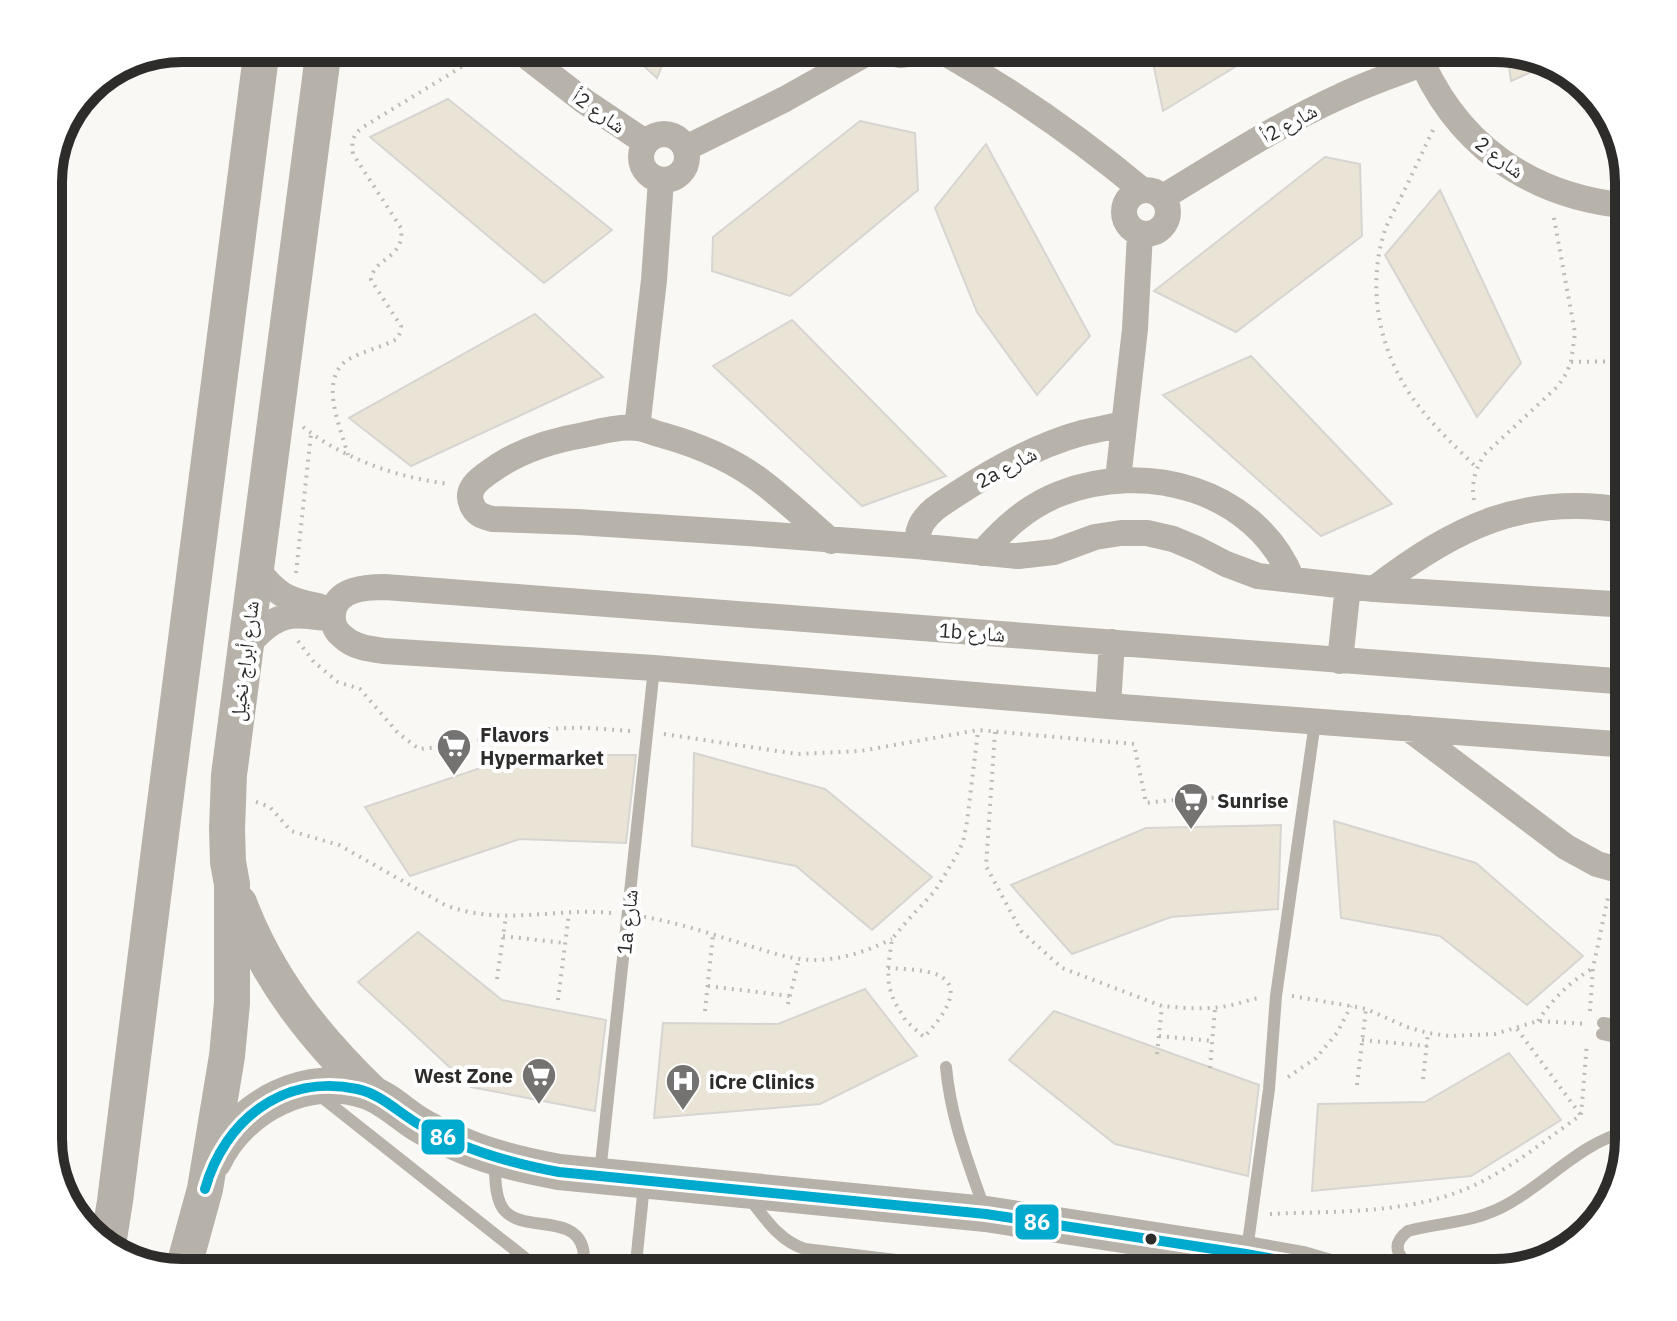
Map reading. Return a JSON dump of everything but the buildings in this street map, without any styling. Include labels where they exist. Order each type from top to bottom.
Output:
[{"type":"street","points":[[110,1234],[260,62]]},
{"type":"street","name":"شارع أبراج نخيل","points":[[186,1259],[205,1189],[227,1056],[232,1003],[229,775],[322,62]]},
{"type":"street","name":"شارع 2أ","points":[[534,62],[645,142]]},
{"type":"street","points":[[686,148],[851,62]]},
{"type":"street","points":[[961,62],[1037,109],[1168,205],[1165,224],[1158,231],[1140,233],[1135,329],[1118,479]]},
{"type":"street","name":"شارع 2أ","points":[[1152,193],[1408,62]]},
{"type":"street","name":"شارع 2","points":[[1422,62],[1445,105],[1474,139],[1492,154],[1528,178],[1548,187],[1574,197],[1615,204]]},
{"type":"street","points":[[657,134],[677,137],[686,148],[685,168],[675,178],[661,180],[642,166],[640,158],[645,142],[657,134]]},
{"type":"street","points":[[637,428],[657,252],[661,180]]},
{"type":"street","name":"2a شارع","points":[[916,546],[922,523],[937,507],[999,468],[1079,434],[1124,424]]},
{"type":"street","points":[[831,541],[764,483],[724,458],[682,440],[637,428],[570,437],[537,447],[506,461],[480,478],[469,496],[476,512],[493,519],[605,524],[831,541],[916,546],[1000,556],[1036,555],[1071,547],[1095,537],[1147,533],[1173,539],[1258,576],[1361,588],[1615,604]]},
{"type":"street","points":[[982,553],[1003,529],[1056,494],[1086,484],[1118,479],[1151,480],[1185,487],[1217,499],[1246,517],[1260,529],[1284,560],[1292,579]]},
{"type":"street","points":[[1340,661],[1361,588],[1479,524],[1515,512],[1552,505],[1615,509]]},
{"type":"street","points":[[256,568],[272,587],[299,608]]},
{"type":"street","name":"1b شارع","points":[[333,614],[338,600],[346,594],[370,587],[385,587],[1615,681]]},
{"type":"street","points":[[246,647],[257,633],[299,608],[333,614],[335,628],[342,636],[367,649],[654,668],[1615,744]]},
{"type":"street","points":[[1108,706],[1112,642]]},
{"type":"street","points":[[1408,728],[1566,847],[1589,860],[1615,869]]},
{"type":"street","points":[[232,884],[265,961],[313,1032],[372,1093],[418,1124],[468,1148],[526,1166],[559,1172],[986,1214],[1274,1259]]},
{"type":"street","points":[[205,1189],[218,1153],[229,1137],[242,1122],[273,1100],[310,1088],[357,1088],[372,1093]]},
{"type":"lane","name":"1a شارع","points":[[599,1176],[654,668]]},
{"type":"lane","points":[[1246,1254],[1269,1089],[1276,996],[1315,722]]},
{"type":"lane","points":[[1615,1028],[1603,1029],[1615,1034]]},
{"type":"lane","points":[[946,1067],[956,1128],[986,1214]]},
{"type":"lane","points":[[310,1088],[526,1259]]},
{"type":"lane","points":[[1401,1259],[1398,1244],[1401,1236],[1408,1231],[1459,1222],[1494,1211],[1615,1134]]},
{"type":"lane","points":[[494,1157],[499,1202],[504,1210],[512,1217],[569,1230],[582,1245],[583,1259]]},
{"type":"lane","points":[[636,1259],[644,1180]]},
{"type":"lane","points":[[742,1190],[780,1236],[796,1246],[888,1259]]},
{"type":"path","points":[[348,455],[331,391],[335,373],[347,360],[397,339],[401,326],[371,280],[375,269],[396,253],[402,240],[401,228],[353,154],[353,138],[363,127],[470,62]]},
{"type":"path","points":[[1445,105],[1386,229],[1378,258],[1376,288],[1386,347],[1398,375],[1434,424],[1477,468]]},
{"type":"path","points":[[1479,524],[1473,480],[1484,455],[1558,386],[1571,362],[1575,333],[1548,187]]},
{"type":"path","points":[[1571,362],[1615,361]]},
{"type":"path","points":[[277,408],[311,434],[348,455],[388,471],[429,482],[472,487]]},
{"type":"path","points":[[311,434],[295,584],[299,608],[295,636],[314,662],[338,682],[360,689],[398,733],[419,749],[569,728],[647,732],[797,754],[861,751],[978,730],[1134,744],[1146,803],[1224,796],[1305,804]]},
{"type":"path","points":[[228,802],[256,802],[270,807],[291,831],[339,845],[445,905],[475,914],[506,916],[584,911],[628,914],[666,921],[780,955],[799,959],[834,959],[854,955],[892,939],[935,891],[963,842],[978,730]]},
{"type":"path","points":[[995,732],[986,866],[1021,931],[1062,968],[1162,1006],[1215,1008],[1276,996],[1298,996],[1366,1009],[1407,1027],[1450,1036],[1495,1034],[1538,1021],[1589,1025],[1593,968],[1615,892]]},
{"type":"path","points":[[558,1000],[569,913]]},
{"type":"path","points":[[497,979],[506,916]]},
{"type":"path","points":[[705,1011],[713,935]]},
{"type":"path","points":[[503,936],[565,943]]},
{"type":"path","points":[[888,968],[934,973],[946,980],[952,995],[949,1005],[924,1037],[906,1021],[889,986],[888,968],[892,939]]},
{"type":"path","points":[[788,1004],[799,959]]},
{"type":"path","points":[[1538,1021],[1561,990],[1593,968]]},
{"type":"path","points":[[708,986],[790,996]]},
{"type":"path","points":[[1157,1054],[1162,1006]]},
{"type":"path","points":[[1269,1089],[1316,1058],[1337,1033],[1351,1006]]},
{"type":"path","points":[[1210,1068],[1215,1008]]},
{"type":"path","points":[[1357,1085],[1366,1009]]},
{"type":"path","points":[[1517,1029],[1581,1115]]},
{"type":"path","points":[[1423,1079],[1428,1033]]},
{"type":"path","points":[[1159,1036],[1213,1041]]},
{"type":"path","points":[[1362,1040],[1427,1046]]},
{"type":"path","points":[[1252,1215],[1410,1206],[1466,1189],[1518,1160],[1581,1115],[1588,1040]]},
{"type":"transit line","name":"86","points":[[205,1189],[226,1142],[260,1108],[281,1096],[305,1088],[330,1086],[357,1089],[374,1095],[420,1125],[470,1148],[505,1160],[559,1172],[986,1214],[1274,1259]]},
{"type":"place","name":"Flavors Hypermarket","points":[[454,777]]},
{"type":"place","name":"Sunrise","points":[[1191,831]]},
{"type":"place","name":"West Zone","points":[[539,1106]]},
{"type":"place","name":"iCre Clinics","points":[[683,1112]]}]
